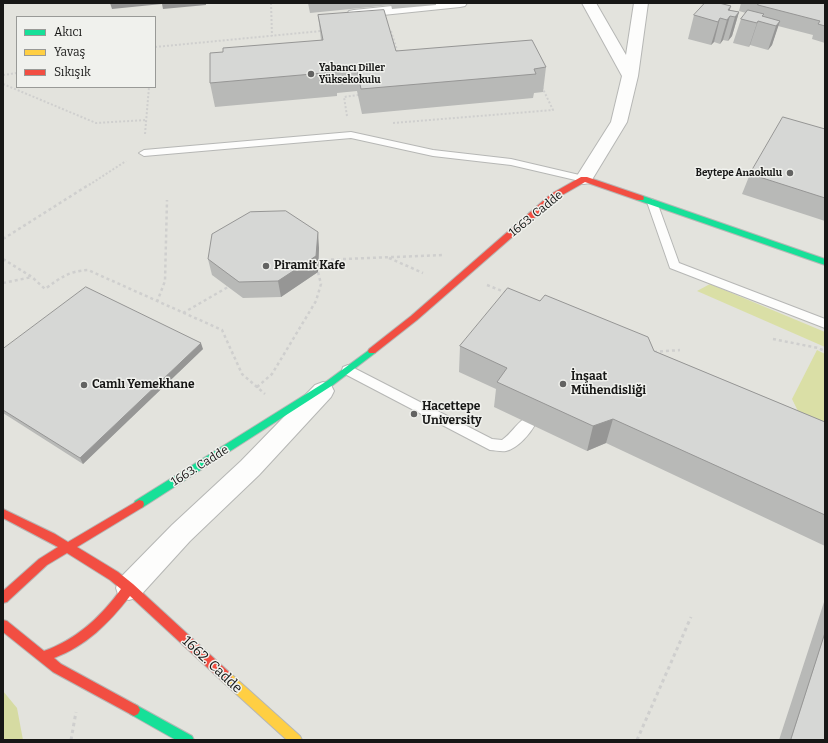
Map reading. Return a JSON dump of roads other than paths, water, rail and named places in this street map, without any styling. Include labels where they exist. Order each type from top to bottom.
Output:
[{"type":"street","points":[[344,15],[460,3]]},
{"type":"street","points":[[589,3],[630,76]]},
{"type":"street","points":[[641,3],[630,76],[619,122],[584,180],[825,262]]},
{"type":"street","name":"1663. Cadde","points":[[3,598],[12,588],[43,562],[178,480],[339,376],[414,318],[554,196],[584,180]]},
{"type":"street","name":"1663. Cadde","points":[[129,588],[181,533],[250,468],[339,376]]},
{"type":"street","name":"1662. Cadde","points":[[3,513],[51,537],[114,576],[154,610],[193,648],[296,740]]},
{"type":"street","points":[[43,657],[57,654],[76,644],[93,631],[113,611],[129,588]]},
{"type":"street","points":[[3,625],[57,668],[188,740]]},
{"type":"lane","points":[[144,153],[351,135],[434,153],[511,162],[584,180]]},
{"type":"lane","points":[[652,202],[674,265],[825,324]]},
{"type":"lane","points":[[339,376],[490,444],[504,446],[515,439],[529,423]]},
{"type":"place","name":"Yabancı Diller Yüksekokulu","points":[[311,74]]},
{"type":"place","name":"Beytepe Anaokulu","points":[[790,173]]},
{"type":"place","name":"Piramit Kafe","points":[[266,266]]},
{"type":"place","name":"İnşaat Mühendisliği","points":[[563,384]]},
{"type":"place","name":"Camlı Yemekhane","points":[[84,385]]},
{"type":"place","name":"Hacettepe University","points":[[414,414]]}]
